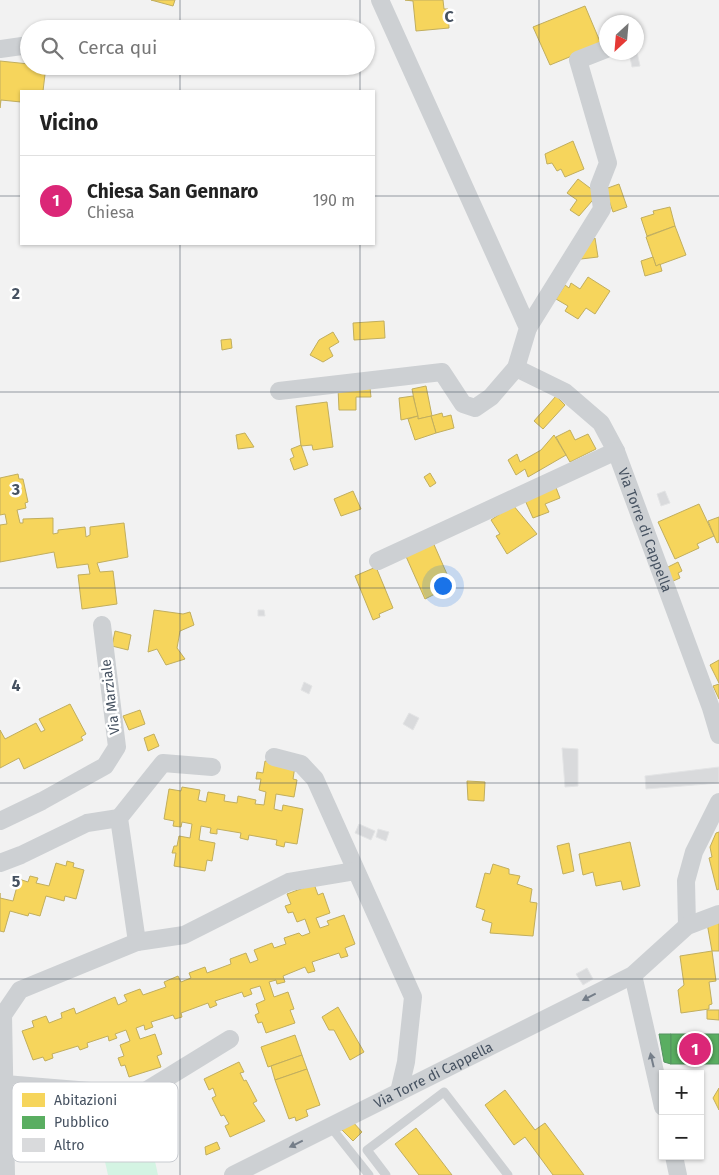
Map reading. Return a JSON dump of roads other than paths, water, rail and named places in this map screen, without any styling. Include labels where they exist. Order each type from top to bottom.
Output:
[{"type":"street","points":[[380,0],[528,328]]},
{"type":"street","points":[[0,49],[20,46]]},
{"type":"street","points":[[280,391],[442,372],[463,404],[475,408],[491,396],[516,368],[528,328],[602,209],[599,186],[608,163],[578,60],[599,52]]},
{"type":"street","name":"Via Torre di Cappella","points":[[516,368],[565,392],[601,423],[616,451],[711,708],[719,735]]},
{"type":"street","points":[[378,561],[616,451]]},
{"type":"street","name":"Via Marziale","points":[[0,821],[42,801],[106,766],[116,747],[102,625]]},
{"type":"street","points":[[274,757],[301,764],[315,779],[414,998],[406,1062],[399,1092]]},
{"type":"street","points":[[0,863],[21,855],[87,823],[119,818],[163,763],[212,767]]},
{"type":"street","points":[[687,926],[686,881],[694,852],[719,802]]},
{"type":"street","points":[[119,818],[137,942]]},
{"type":"street","points":[[8,1175],[3,1015],[20,990],[137,942],[184,934],[289,882],[355,871]]},
{"type":"street","name":"Via Torre di Cappella","points":[[233,1175],[633,975],[687,926],[719,914]]},
{"type":"street","points":[[633,975],[659,1089]]},
{"type":"street","points":[[159,1082],[230,1039]]},
{"type":"street","points":[[5,1084],[12,1085]]},
{"type":"street","points":[[675,1160],[678,1175]]},
{"type":"lane","points":[[386,1175],[367,1150],[444,1092],[508,1175]]},
{"type":"lane","points":[[330,1126],[369,1175]]},
{"type":"place","name":"Chiesa San Gennaro","points":[[695,1049]]}]
